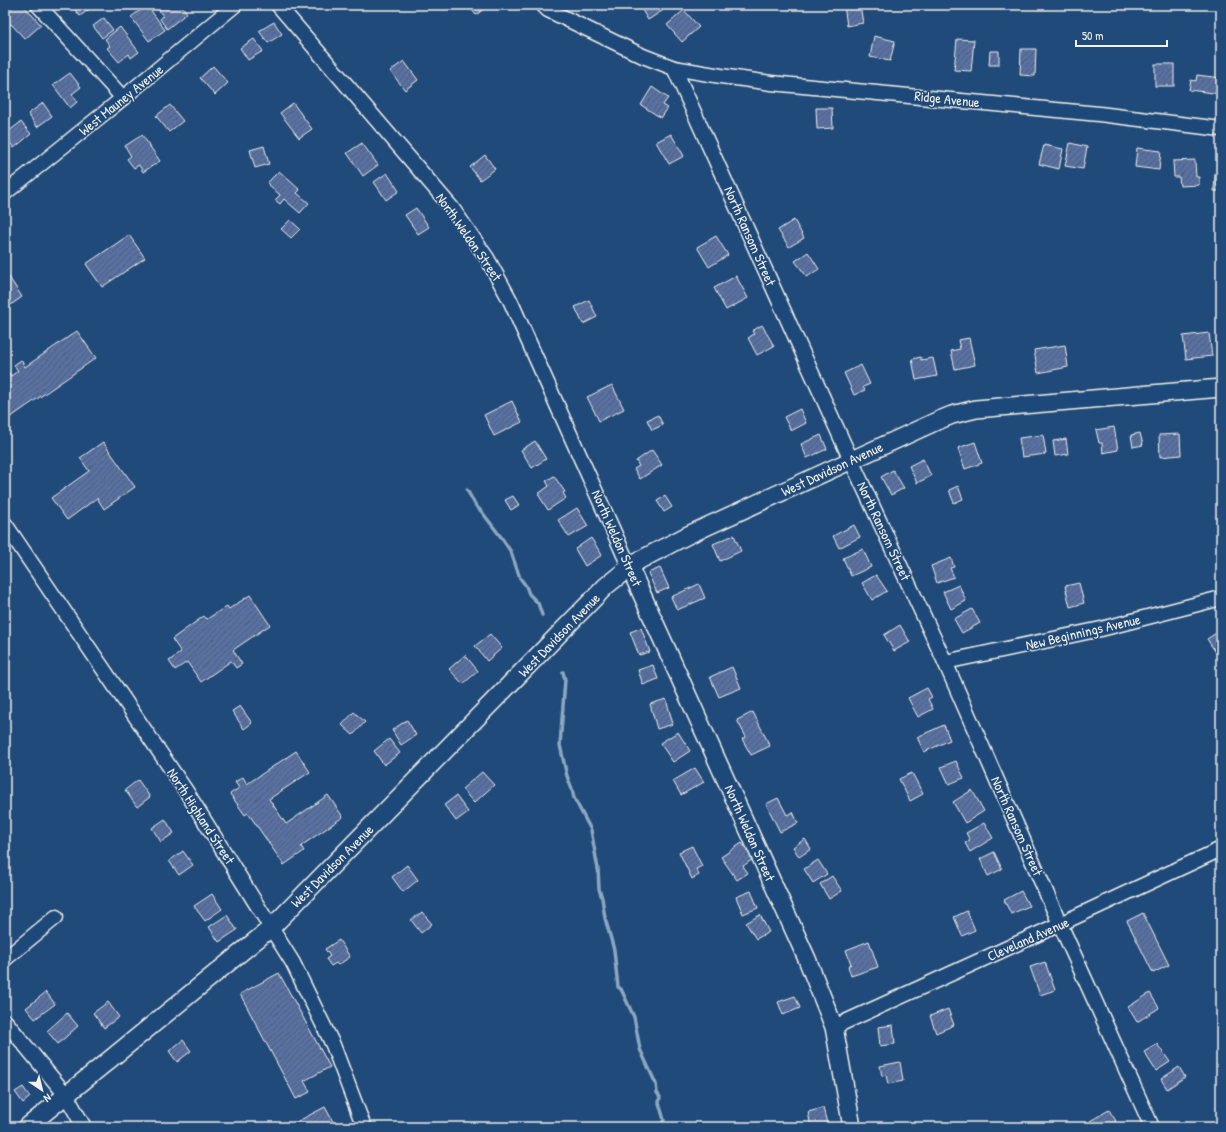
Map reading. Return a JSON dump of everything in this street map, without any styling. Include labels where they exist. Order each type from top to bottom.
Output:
[{"type":"street","points":[[38,5],[123,98]]},
{"type":"street","name":"West Mauney Avenue","points":[[5,194],[235,5]]},
{"type":"street","name":"North Weldon Street","points":[[278,5],[452,208],[487,258],[510,300],[806,959],[834,1027],[852,1127]]},
{"type":"street","points":[[548,7],[643,56],[674,68]]},
{"type":"street","name":"Ridge Avenue","points":[[674,68],[721,76],[771,82],[1099,114],[1221,129]]},
{"type":"street","name":"North Ransom Street","points":[[674,68],[851,460],[945,662],[1060,924],[1152,1127]]},
{"type":"street","name":"West Davidson Avenue","points":[[27,1127],[271,928],[606,586],[629,566],[688,536],[952,415],[976,409],[1221,388]]},
{"type":"street","name":"North Highland Street","points":[[5,524],[186,791],[293,963],[333,1045],[364,1127]]},
{"type":"street","name":"New Beginnings Avenue","points":[[945,662],[1102,629],[1221,598]]},
{"type":"street","name":"Cleveland Avenue","points":[[834,1027],[1221,849]]},
{"type":"street","points":[[5,959],[56,917]]},
{"type":"street","points":[[5,1021],[66,1095],[84,1127]]},
{"type":"building","points":[[11,5],[23,5],[41,25],[25,39],[11,24],[8,26],[5,23],[5,16],[11,10],[8,7]]},
{"type":"building","points":[[71,5],[95,5],[80,16]]},
{"type":"building","points":[[147,5],[165,30],[149,41],[131,17]]},
{"type":"building","points":[[155,5],[181,5],[187,13],[167,29],[160,19],[163,16]]},
{"type":"building","points":[[468,5],[489,5],[476,15]]},
{"type":"building","points":[[639,5],[663,5],[665,9],[648,20]]},
{"type":"building","points":[[844,5],[860,5],[863,23],[847,26]]},
{"type":"building","points":[[684,10],[699,27],[682,42],[667,25]]},
{"type":"building","points":[[104,18],[113,30],[102,38],[93,26]]},
{"type":"building","points":[[274,22],[282,34],[268,43],[259,31]]},
{"type":"building","points":[[120,27],[139,52],[131,58],[129,54],[119,62],[107,48],[110,46],[105,39]]},
{"type":"building","points":[[874,36],[895,41],[890,61],[870,57]]},
{"type":"building","points":[[254,39],[263,51],[248,60],[240,48]]},
{"type":"building","points":[[957,39],[974,40],[971,71],[954,70]]},
{"type":"building","points":[[1021,49],[1036,49],[1035,76],[1020,75]]},
{"type":"building","points":[[990,51],[999,51],[999,65],[989,65]]},
{"type":"building","points":[[404,61],[418,80],[405,90],[390,71]]},
{"type":"building","points":[[1155,64],[1174,64],[1174,86],[1155,86]]},
{"type":"building","points":[[213,66],[228,83],[215,95],[200,78]]},
{"type":"building","points":[[70,73],[81,87],[72,94],[77,102],[70,108],[53,85]]},
{"type":"building","points":[[1197,75],[1221,78],[1221,94],[1189,90],[1191,80],[1196,81]]},
{"type":"building","points":[[652,87],[668,98],[663,105],[668,108],[661,118],[641,105]]},
{"type":"building","points":[[43,103],[52,116],[37,127],[28,114]]},
{"type":"building","points":[[293,103],[312,129],[299,138],[280,113]]},
{"type":"building","points":[[170,105],[183,121],[169,132],[156,116]]},
{"type":"building","points":[[816,108],[832,108],[833,128],[817,129]]},
{"type":"building","points":[[21,122],[31,134],[14,148],[5,134]]},
{"type":"building","points":[[671,134],[684,156],[669,164],[656,142]]},
{"type":"building","points":[[142,135],[160,161],[143,172],[139,165],[134,168],[127,159],[131,156],[125,146]]},
{"type":"building","points":[[362,143],[378,165],[363,176],[347,153]]},
{"type":"building","points":[[1070,143],[1087,147],[1083,169],[1065,166]]},
{"type":"building","points":[[1044,145],[1063,149],[1059,169],[1039,164]]},
{"type":"building","points":[[264,146],[269,164],[255,168],[250,150]]},
{"type":"building","points":[[1137,148],[1161,151],[1159,170],[1135,167]]},
{"type":"building","points":[[485,155],[495,169],[480,180],[470,167]]},
{"type":"building","points":[[1195,160],[1196,177],[1199,177],[1199,185],[1180,186],[1179,177],[1174,177],[1173,161]]},
{"type":"building","points":[[1219,160],[1221,160],[1221,191],[1214,191],[1215,173],[1218,174]]},
{"type":"building","points":[[279,171],[300,190],[297,193],[309,203],[300,213],[284,199],[280,204],[275,200],[280,195],[267,183]]},
{"type":"building","points":[[387,173],[399,191],[386,200],[374,182]]},
{"type":"building","points":[[416,208],[429,227],[418,234],[405,215]]},
{"type":"building","points":[[290,220],[300,229],[291,238],[281,229]]},
{"type":"building","points":[[794,220],[804,238],[789,247],[778,230]]},
{"type":"building","points":[[129,235],[145,258],[102,287],[86,264]]},
{"type":"building","points":[[716,236],[728,255],[709,267],[697,247]]},
{"type":"building","points":[[808,252],[819,269],[807,277],[795,261]]},
{"type":"building","points":[[5,271],[22,297],[5,309]]},
{"type":"building","points":[[736,276],[748,298],[726,310],[714,288]]},
{"type":"building","points":[[589,300],[597,317],[583,324],[575,307]]},
{"type":"building","points":[[762,325],[774,346],[757,355],[748,338],[754,334],[752,331]]},
{"type":"building","points":[[77,331],[96,358],[11,417],[8,412],[5,414],[5,367],[11,376],[18,371],[14,365],[21,360],[25,367]]},
{"type":"building","points":[[1209,333],[1212,356],[1186,359],[1183,336]]},
{"type":"building","points":[[969,338],[975,365],[955,369],[951,351],[960,349],[958,340]]},
{"type":"building","points":[[1065,345],[1068,367],[1038,373],[1034,350]]},
{"type":"building","points":[[921,357],[921,360],[933,358],[937,376],[916,380],[912,359]]},
{"type":"building","points":[[861,365],[870,384],[863,387],[865,390],[854,395],[844,373]]},
{"type":"building","points":[[612,385],[624,409],[599,421],[587,397]]},
{"type":"building","points":[[512,401],[522,422],[494,436],[484,415]]},
{"type":"building","points":[[800,409],[806,423],[791,431],[784,417]]},
{"type":"building","points":[[658,415],[663,425],[652,430],[647,420]]},
{"type":"building","points":[[1114,427],[1118,450],[1103,453],[1102,443],[1099,443],[1096,430]]},
{"type":"building","points":[[1140,433],[1143,445],[1133,447],[1131,435]]},
{"type":"building","points":[[1180,434],[1181,455],[1160,457],[1159,435]]},
{"type":"building","points":[[821,435],[827,449],[807,458],[801,444]]},
{"type":"building","points":[[1043,435],[1046,454],[1022,457],[1019,438]]},
{"type":"building","points":[[1066,439],[1068,454],[1055,456],[1053,441]]},
{"type":"building","points":[[535,441],[546,459],[532,468],[521,450]]},
{"type":"building","points":[[103,442],[135,487],[104,509],[97,498],[67,520],[51,498],[89,471],[80,458]]},
{"type":"building","points":[[975,442],[982,463],[965,469],[958,448]]},
{"type":"building","points":[[652,450],[662,465],[640,479],[634,469],[639,466],[636,461]]},
{"type":"building","points":[[923,459],[931,476],[917,483],[909,466]]},
{"type":"building","points":[[893,470],[904,488],[891,495],[881,477]]},
{"type":"building","points":[[554,476],[565,492],[563,493],[566,498],[548,510],[538,494],[549,486],[546,481]]},
{"type":"building","points":[[958,486],[963,499],[954,503],[949,490]]},
{"type":"building","points":[[513,496],[519,505],[511,510],[505,500]]},
{"type":"building","points":[[665,496],[672,507],[664,512],[657,501]]},
{"type":"building","points":[[577,508],[588,526],[569,537],[558,520]]},
{"type":"building","points":[[854,525],[860,537],[839,548],[833,536]]},
{"type":"building","points":[[734,535],[741,551],[720,561],[713,544]]},
{"type":"building","points":[[591,538],[602,555],[585,566],[575,549]]},
{"type":"building","points":[[863,549],[871,567],[851,576],[843,558]]},
{"type":"building","points":[[951,558],[954,567],[950,568],[954,577],[937,583],[931,566]]},
{"type":"building","points":[[660,568],[669,588],[657,593],[648,573]]},
{"type":"building","points":[[876,575],[887,591],[872,600],[862,583]]},
{"type":"building","points":[[1079,583],[1084,603],[1070,607],[1065,586]]},
{"type":"building","points":[[699,584],[705,598],[677,610],[671,597]]},
{"type":"building","points":[[959,585],[966,601],[951,609],[943,592]]},
{"type":"building","points":[[250,595],[270,625],[233,650],[242,664],[236,668],[231,661],[201,682],[187,662],[175,670],[169,661],[181,652],[172,639],[204,616],[207,619],[227,606],[229,609]]},
{"type":"building","points":[[972,609],[980,623],[962,633],[954,619]]},
{"type":"building","points":[[900,625],[910,642],[894,651],[884,635]]},
{"type":"building","points":[[641,628],[650,652],[639,655],[630,632]]},
{"type":"building","points":[[1221,630],[1221,655],[1219,657],[1207,639]]},
{"type":"building","points":[[490,634],[502,648],[487,661],[475,646]]},
{"type":"building","points":[[465,655],[478,671],[463,684],[449,669]]},
{"type":"building","points":[[653,665],[658,679],[643,685],[638,670]]},
{"type":"building","points":[[732,667],[741,688],[719,697],[710,677]]},
{"type":"building","points":[[927,688],[932,697],[928,699],[933,709],[918,717],[908,698]]},
{"type":"building","points":[[666,699],[673,724],[657,729],[650,704]]},
{"type":"building","points":[[240,706],[252,723],[244,729],[232,711]]},
{"type":"building","points":[[354,712],[365,722],[353,735],[342,725]]},
{"type":"building","points":[[753,712],[770,746],[751,755],[742,739],[746,737],[737,720]]},
{"type":"building","points":[[407,720],[416,735],[401,745],[392,730]]},
{"type":"building","points":[[944,725],[950,740],[924,752],[917,737]]},
{"type":"building","points":[[678,732],[690,751],[673,762],[660,743]]},
{"type":"building","points":[[389,739],[400,753],[384,765],[374,751]]},
{"type":"building","points":[[296,751],[310,772],[269,799],[286,824],[328,795],[343,817],[301,846],[304,851],[284,865],[248,813],[245,815],[230,794],[239,788],[235,782],[243,777],[247,784]]},
{"type":"building","points":[[956,761],[964,778],[949,784],[941,767]]},
{"type":"building","points":[[695,768],[704,782],[681,795],[673,781]]},
{"type":"building","points":[[482,772],[494,785],[474,803],[462,789]]},
{"type":"building","points":[[912,773],[923,794],[910,801],[899,779]]},
{"type":"building","points":[[138,780],[150,797],[137,807],[125,790]]},
{"type":"building","points":[[972,790],[984,811],[965,823],[953,802]]},
{"type":"building","points":[[456,796],[468,812],[456,821],[444,805]]},
{"type":"building","points":[[778,798],[787,815],[793,812],[798,823],[780,832],[766,804]]},
{"type":"building","points":[[165,819],[174,833],[161,842],[152,828]]},
{"type":"building","points":[[984,823],[993,838],[970,852],[965,843],[970,840],[966,833]]},
{"type":"building","points":[[805,839],[811,849],[799,857],[793,847]]},
{"type":"building","points":[[742,843],[753,859],[743,866],[748,873],[737,880],[721,857]]},
{"type":"building","points":[[692,846],[702,866],[696,869],[699,875],[692,879],[679,852]]},
{"type":"building","points":[[183,851],[193,865],[179,875],[169,861]]},
{"type":"building","points":[[994,852],[1002,869],[988,876],[980,859]]},
{"type":"building","points":[[818,860],[827,874],[813,883],[804,869]]},
{"type":"building","points":[[407,865],[418,880],[403,892],[392,877]]},
{"type":"building","points":[[832,876],[842,891],[829,899],[820,884]]},
{"type":"building","points":[[751,891],[758,908],[743,914],[736,897]]},
{"type":"building","points":[[1021,891],[1029,906],[1011,914],[1004,900]]},
{"type":"building","points":[[212,894],[222,909],[205,921],[194,906]]},
{"type":"building","points":[[967,911],[975,930],[962,936],[954,917]]},
{"type":"building","points":[[422,912],[432,924],[421,933],[411,920]]},
{"type":"building","points":[[1143,913],[1169,965],[1153,973],[1127,921]]},
{"type":"building","points":[[227,915],[237,930],[219,942],[209,927]]},
{"type":"building","points":[[760,915],[769,932],[756,939],[746,923]]},
{"type":"building","points":[[339,940],[350,957],[338,965],[336,963],[331,966],[326,959],[330,956],[325,949]]},
{"type":"building","points":[[869,941],[878,967],[851,976],[848,966],[851,964],[846,950]]},
{"type":"building","points":[[1045,962],[1055,990],[1040,995],[1030,967]]},
{"type":"building","points":[[279,973],[330,1067],[304,1081],[310,1092],[296,1099],[240,994]]},
{"type":"building","points":[[46,992],[55,1004],[35,1019],[26,1008]]},
{"type":"building","points":[[1150,993],[1159,1008],[1137,1022],[1128,1007]]},
{"type":"building","points":[[795,996],[800,1008],[783,1015],[778,1002]]},
{"type":"building","points":[[108,1002],[119,1017],[104,1028],[93,1013]]},
{"type":"building","points":[[948,1009],[954,1025],[936,1033],[930,1016]]},
{"type":"building","points":[[67,1013],[78,1026],[58,1044],[47,1031]]},
{"type":"building","points":[[893,1025],[895,1044],[880,1046],[878,1027]]},
{"type":"building","points":[[183,1040],[191,1051],[177,1062],[169,1051]]},
{"type":"building","points":[[1157,1044],[1170,1062],[1156,1071],[1144,1052]]},
{"type":"building","points":[[900,1062],[903,1081],[888,1084],[886,1075],[882,1076],[880,1066]]},
{"type":"building","points":[[1179,1067],[1185,1077],[1167,1089],[1161,1079]]},
{"type":"building","points":[[23,1087],[30,1097],[23,1103],[15,1092]]},
{"type":"building","points":[[325,1107],[336,1127],[287,1127]]},
{"type":"building","points":[[823,1108],[828,1127],[811,1127],[808,1112]]},
{"type":"building","points":[[1109,1110],[1116,1121],[1106,1127],[1094,1127],[1090,1121]]},
{"type":"waterway","points":[[467,490],[476,506],[511,552],[520,578],[526,586],[529,594],[538,603],[542,615]]},
{"type":"waterway","points":[[563,672],[565,680],[560,745],[574,798],[591,830],[598,869],[599,889],[614,950],[618,987],[621,989],[634,1017],[640,1049],[656,1084],[664,1120],[662,1123],[663,1127]]}]
